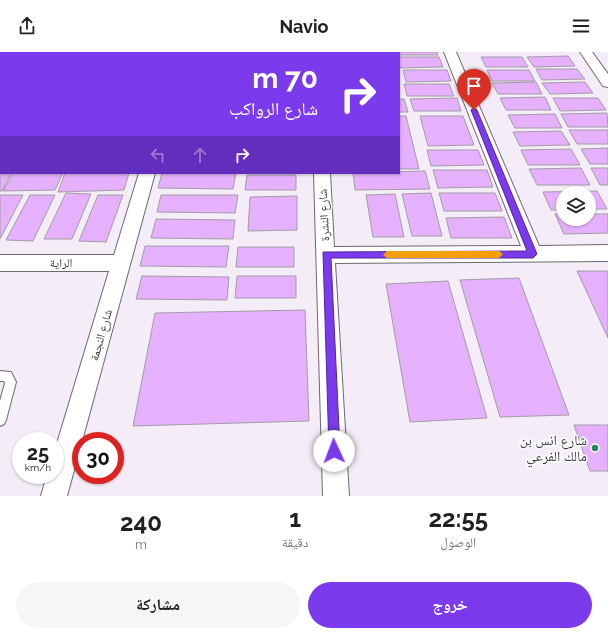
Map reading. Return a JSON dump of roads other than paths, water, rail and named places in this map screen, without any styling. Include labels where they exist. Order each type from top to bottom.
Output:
[{"type":"street","points":[[450,52],[533,254]]},
{"type":"street","points":[[586,52],[608,83]]},
{"type":"street","points":[[594,64],[608,64]]},
{"type":"street","name":"شارع النجمة","points":[[54,496],[148,174]]},
{"type":"street","name":"شارع النشرة","points":[[322,174],[336,496]]},
{"type":"street","points":[[326,255],[608,253]]},
{"type":"street","name":"الراية","points":[[0,263],[122,263]]},
{"type":"lane","points":[[0,376],[7,376],[11,382],[0,420]]},
{"type":"place","name":"شارع انس بن مالك الفرعي","points":[[595,448]]}]
